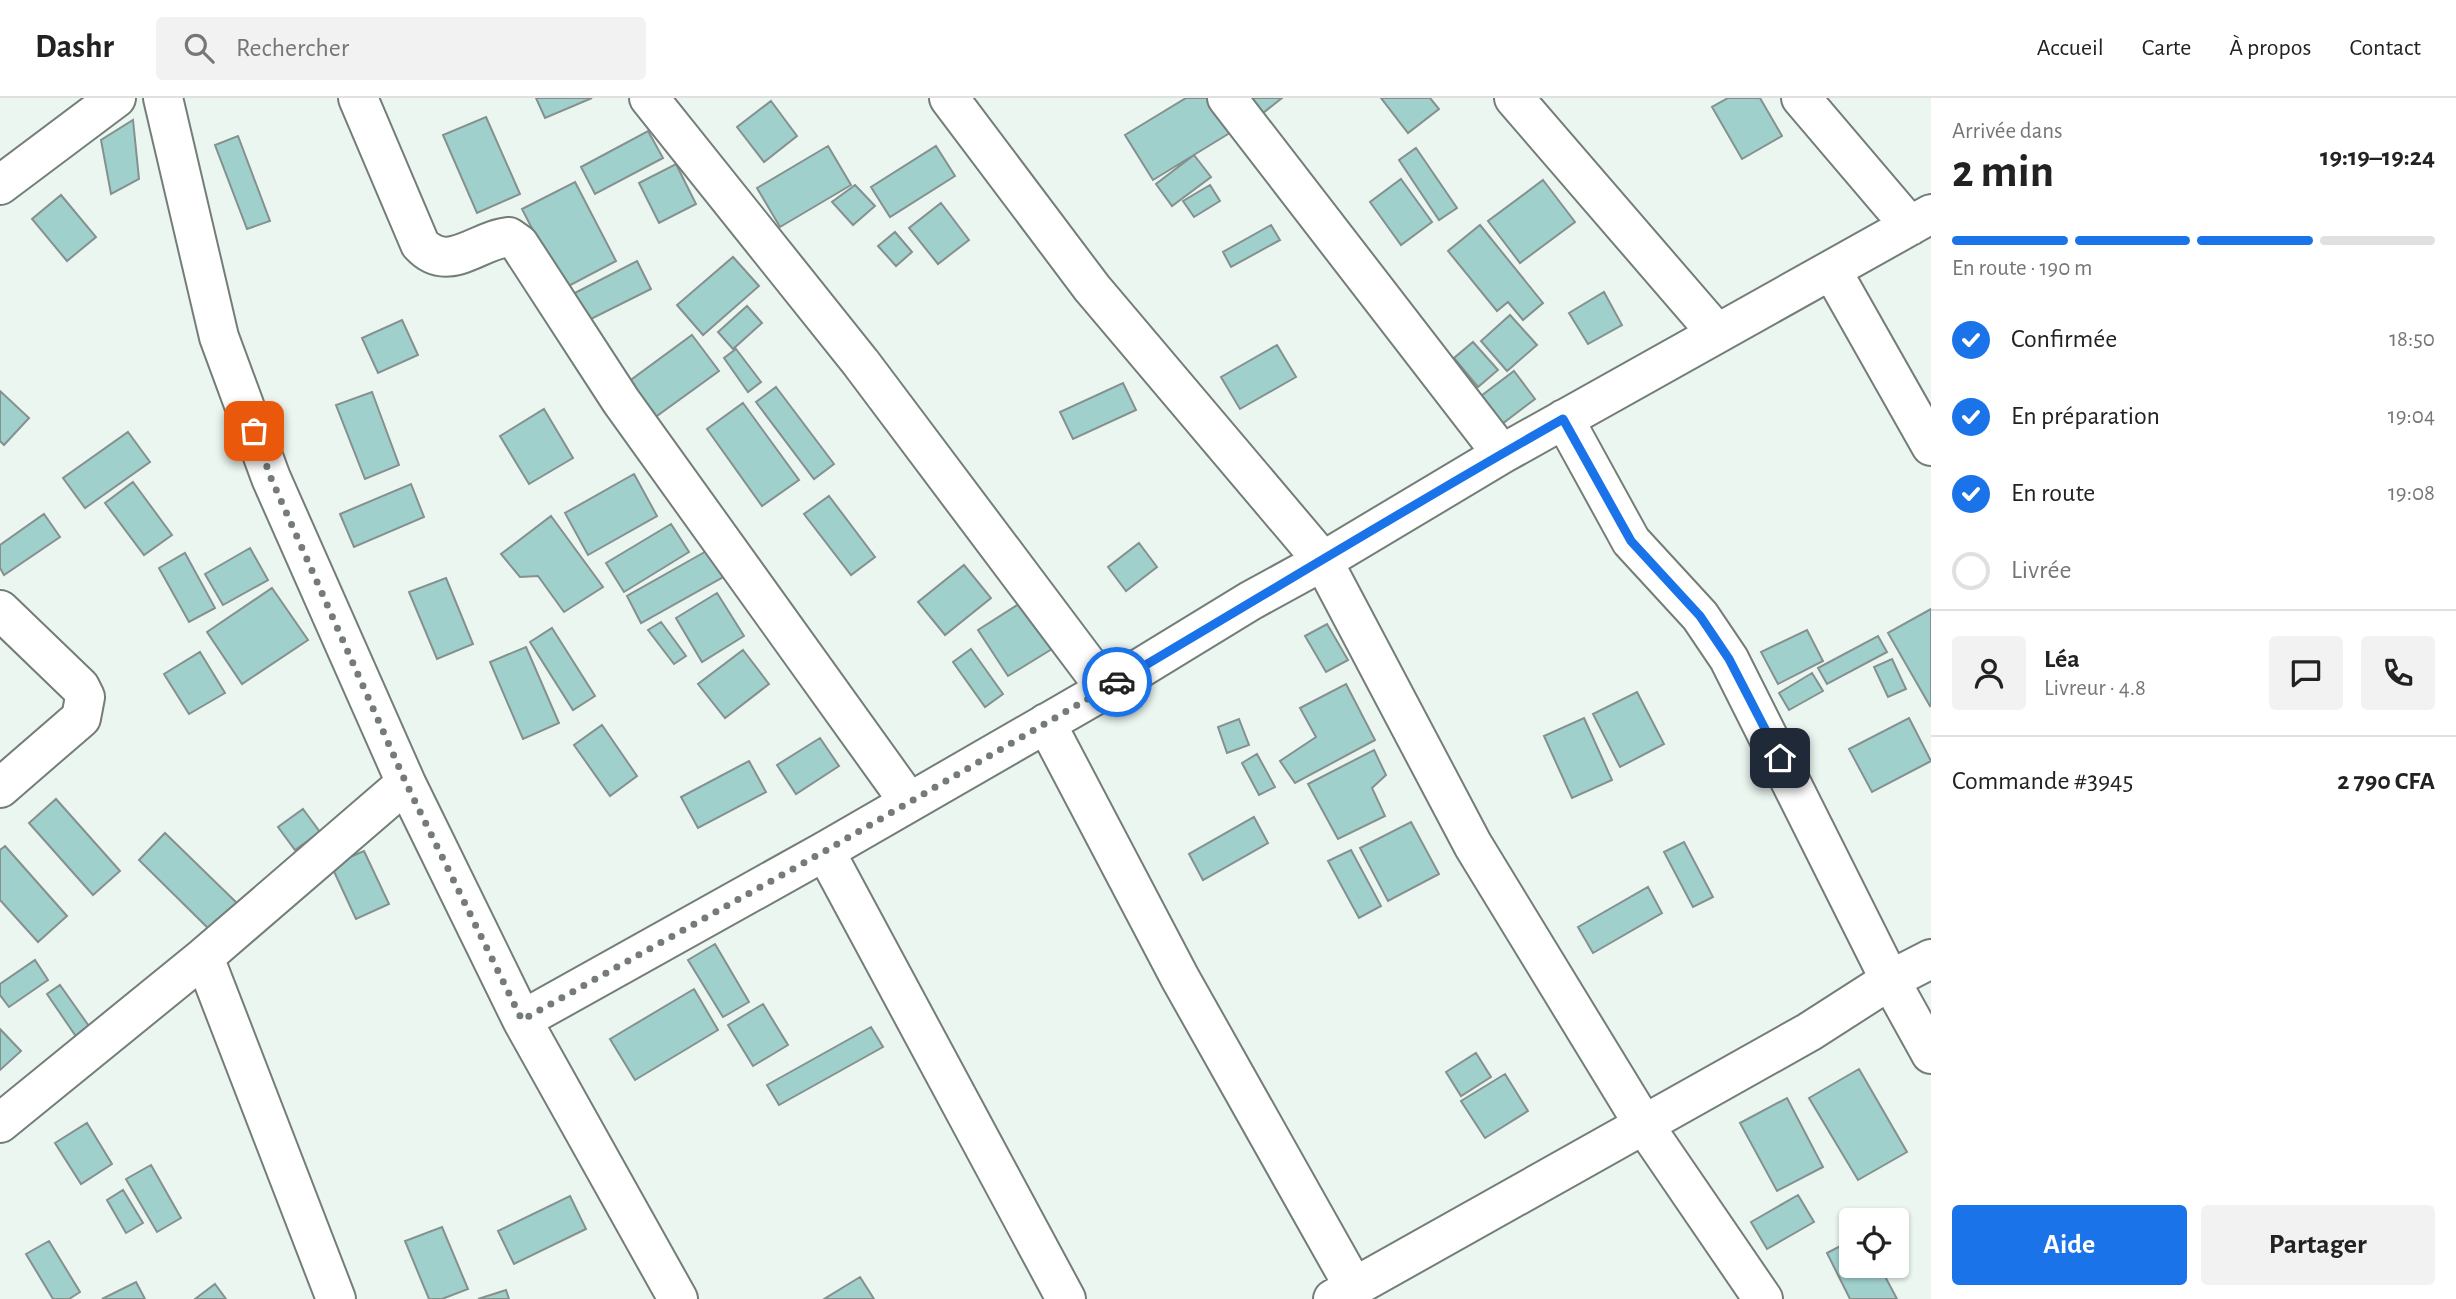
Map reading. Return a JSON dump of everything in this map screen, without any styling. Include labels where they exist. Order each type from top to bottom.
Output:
[{"type":"street","points":[[6,167],[116,98]]},
{"type":"street","points":[[163,98],[219,337],[271,478],[406,783],[522,1020],[678,1299]]},
{"type":"street","points":[[358,98],[420,244],[429,254],[455,257],[499,238],[509,237],[519,244],[621,401],[909,802]]},
{"type":"street","points":[[649,98],[861,363],[1106,689]]},
{"type":"street","points":[[949,98],[1092,288],[1323,561],[1473,845],[1644,1125],[1763,1299]]},
{"type":"street","points":[[1227,98],[1502,454]]},
{"type":"street","points":[[1514,98],[1716,332]]},
{"type":"street","points":[[522,1020],[825,851],[1106,689],[1250,601],[1323,561],[1563,419],[1920,220],[1801,98]]},
{"type":"street","points":[[1832,271],[1931,446]]},
{"type":"street","points":[[1563,419],[1631,541],[1700,616],[1729,659],[1890,980],[1931,1054]]},
{"type":"street","points":[[0,610],[80,687],[86,697],[81,718],[0,788]]},
{"type":"street","points":[[1046,723],[1343,1293],[1809,1032],[1890,980],[1931,959]]},
{"type":"street","points":[[0,1123],[204,957],[406,783]]},
{"type":"street","points":[[825,851],[1066,1299]]},
{"type":"street","points":[[204,957],[336,1299]]},
{"type":"building","points":[[536,98],[592,98],[545,118]]},
{"type":"building","points":[[1186,98],[1212,98],[1233,131],[1153,180],[1125,135]]},
{"type":"building","points":[[1251,98],[1282,98],[1263,113]]},
{"type":"building","points":[[1381,98],[1430,98],[1439,109],[1408,133]]},
{"type":"building","points":[[1728,98],[1760,98],[1782,136],[1742,159],[1712,107]]},
{"type":"building","points":[[771,101],[797,136],[764,162],[737,127]]},
{"type":"building","points":[[486,117],[520,194],[477,213],[443,135]]},
{"type":"building","points":[[133,120],[139,179],[111,194],[101,140]]},
{"type":"building","points":[[648,131],[663,158],[595,194],[581,167]]},
{"type":"building","points":[[238,136],[270,221],[247,229],[215,145]]},
{"type":"building","points":[[828,146],[851,185],[780,227],[757,188]]},
{"type":"building","points":[[936,146],[955,176],[890,217],[871,187]]},
{"type":"building","points":[[1416,148],[1457,208],[1439,220],[1399,160]]},
{"type":"building","points":[[1194,155],[1211,177],[1172,206],[1156,184]]},
{"type":"building","points":[[676,164],[696,204],[659,223],[639,183]]},
{"type":"building","points":[[1401,179],[1432,222],[1401,245],[1370,202]]},
{"type":"building","points":[[1543,180],[1575,222],[1520,263],[1488,221]]},
{"type":"building","points":[[575,182],[616,261],[563,289],[522,209]]},
{"type":"building","points":[[855,185],[875,206],[853,225],[832,202]]},
{"type":"building","points":[[1210,185],[1220,201],[1194,217],[1183,201]]},
{"type":"building","points":[[61,195],[96,237],[67,261],[32,219]]},
{"type":"building","points":[[941,203],[969,240],[938,264],[909,228]]},
{"type":"building","points":[[1271,225],[1280,240],[1231,267],[1223,252]]},
{"type":"building","points":[[1480,225],[1543,303],[1523,320],[1508,302],[1497,311],[1448,251]]},
{"type":"building","points":[[895,232],[912,252],[896,266],[878,246]]},
{"type":"building","points":[[733,257],[759,286],[703,335],[677,305]]},
{"type":"building","points":[[637,261],[651,289],[581,324],[567,297]]},
{"type":"building","points":[[1604,292],[1622,325],[1588,344],[1569,313]]},
{"type":"building","points":[[747,306],[762,323],[733,349],[718,332]]},
{"type":"building","points":[[1510,315],[1537,345],[1507,371],[1481,341]]},
{"type":"building","points":[[402,320],[418,355],[378,373],[362,338]]},
{"type":"building","points":[[692,335],[719,371],[654,418],[628,382]]},
{"type":"building","points":[[1473,342],[1498,370],[1478,387],[1454,358]]},
{"type":"building","points":[[1277,345],[1296,377],[1240,409],[1221,377]]},
{"type":"building","points":[[736,349],[761,382],[748,392],[724,358]]},
{"type":"building","points":[[1514,371],[1535,399],[1502,424],[1481,396]]},
{"type":"building","points":[[1123,383],[1136,410],[1073,439],[1060,412]]},
{"type":"building","points":[[776,387],[834,464],[814,479],[756,402]]},
{"type":"building","points":[[0,391],[29,418],[4,445],[0,441]]},
{"type":"building","points":[[372,392],[399,465],[365,479],[336,405]]},
{"type":"building","points":[[743,403],[799,480],[762,506],[707,429]]},
{"type":"building","points":[[544,409],[573,458],[529,484],[500,436]]},
{"type":"building","points":[[128,432],[150,462],[85,508],[63,478]]},
{"type":"building","points":[[634,474],[657,516],[588,555],[565,513]]},
{"type":"building","points":[[133,482],[172,535],[144,555],[105,503]]},
{"type":"building","points":[[411,484],[424,517],[354,547],[340,514]]},
{"type":"building","points":[[829,496],[875,557],[851,575],[804,514]]},
{"type":"building","points":[[44,514],[60,537],[4,575],[0,568],[0,545]]},
{"type":"building","points":[[551,516],[603,587],[564,612],[538,576],[520,577],[501,554]]},
{"type":"building","points":[[671,524],[689,552],[624,592],[606,563]]},
{"type":"building","points":[[1139,543],[1157,567],[1126,591],[1108,567]]},
{"type":"building","points":[[250,548],[268,580],[223,605],[205,574]]},
{"type":"building","points":[[710,549],[725,576],[641,623],[627,596]]},
{"type":"building","points":[[185,553],[215,608],[189,622],[159,568]]},
{"type":"building","points":[[964,565],[991,598],[945,635],[918,602]]},
{"type":"building","points":[[446,578],[473,644],[437,659],[409,592]]},
{"type":"building","points":[[272,588],[308,640],[242,684],[207,632]]},
{"type":"building","points":[[717,593],[744,636],[702,662],[676,618]]},
{"type":"building","points":[[1022,602],[1052,649],[1008,676],[978,630]]},
{"type":"building","points":[[1931,609],[1931,705],[1930,706],[1888,633]]},
{"type":"building","points":[[661,622],[686,656],[674,664],[648,630]]},
{"type":"building","points":[[1327,624],[1348,660],[1326,672],[1305,636]]},
{"type":"building","points":[[552,628],[595,696],[573,710],[530,642]]},
{"type":"building","points":[[1807,630],[1823,661],[1778,684],[1761,652]]},
{"type":"building","points":[[1878,636],[1887,652],[1827,684],[1818,668]]},
{"type":"building","points":[[526,647],[559,723],[523,739],[490,662]]},
{"type":"building","points":[[971,649],[1003,694],[985,707],[953,662]]},
{"type":"building","points":[[743,650],[769,684],[725,718],[698,684]]},
{"type":"building","points":[[200,652],[225,693],[189,714],[164,674]]},
{"type":"building","points":[[1892,659],[1906,689],[1888,697],[1874,667]]},
{"type":"building","points":[[1812,673],[1823,691],[1789,710],[1779,693]]},
{"type":"building","points":[[1346,684],[1375,740],[1295,783],[1280,761],[1316,737],[1300,708]]},
{"type":"building","points":[[1637,692],[1664,744],[1620,767],[1593,714]]},
{"type":"building","points":[[1584,718],[1612,780],[1572,798],[1544,736]]},
{"type":"building","points":[[1909,718],[1931,761],[1872,792],[1849,749]]},
{"type":"building","points":[[1239,719],[1249,745],[1227,753],[1218,727]]},
{"type":"building","points":[[602,725],[637,776],[610,796],[574,745]]},
{"type":"building","points":[[820,738],[839,766],[796,794],[777,765]]},
{"type":"building","points":[[1374,750],[1386,775],[1372,788],[1385,816],[1338,839],[1308,784]]},
{"type":"building","points":[[1257,754],[1275,787],[1259,795],[1242,763]]},
{"type":"building","points":[[749,761],[766,792],[698,828],[681,797]]},
{"type":"building","points":[[56,799],[120,871],[93,895],[29,823]]},
{"type":"building","points":[[303,809],[320,832],[295,850],[278,827]]},
{"type":"building","points":[[1254,817],[1268,843],[1203,880],[1189,854]]},
{"type":"building","points":[[1411,822],[1439,874],[1388,901],[1360,848]]},
{"type":"building","points":[[165,833],[240,906],[213,933],[139,860]]},
{"type":"building","points":[[1684,842],[1713,897],[1693,907],[1664,852]]},
{"type":"building","points":[[5,846],[67,916],[38,942],[0,900],[0,850]]},
{"type":"building","points":[[1351,850],[1381,906],[1359,918],[1328,861]]},
{"type":"building","points":[[364,851],[389,904],[356,919],[331,865]]},
{"type":"building","points":[[1648,887],[1662,913],[1593,953],[1578,927]]},
{"type":"building","points":[[715,944],[749,1002],[723,1017],[688,960]]},
{"type":"building","points":[[35,960],[48,980],[9,1007],[0,995],[0,984]]},
{"type":"building","points":[[60,985],[91,1029],[77,1038],[47,994]]},
{"type":"building","points":[[694,989],[718,1030],[635,1080],[610,1039]]},
{"type":"building","points":[[763,1004],[788,1045],[753,1066],[728,1025]]},
{"type":"building","points":[[871,1027],[883,1047],[779,1105],[767,1085]]},
{"type":"building","points":[[0,1029],[21,1051],[0,1070]]},
{"type":"building","points":[[1476,1053],[1491,1077],[1461,1096],[1446,1072]]},
{"type":"building","points":[[1859,1069],[1907,1152],[1858,1180],[1809,1098]]},
{"type":"building","points":[[1505,1074],[1528,1111],[1485,1138],[1461,1101]]},
{"type":"building","points":[[1787,1098],[1823,1167],[1777,1191],[1740,1123]]},
{"type":"building","points":[[87,1123],[112,1164],[81,1184],[55,1143]]},
{"type":"building","points":[[151,1165],[181,1218],[157,1232],[126,1179]]},
{"type":"building","points":[[123,1190],[143,1223],[126,1233],[107,1200]]},
{"type":"building","points":[[1798,1195],[1814,1222],[1767,1249],[1751,1222]]},
{"type":"building","points":[[570,1196],[586,1229],[514,1264],[498,1231]]},
{"type":"building","points":[[442,1227],[468,1289],[442,1299],[429,1299],[405,1241]]},
{"type":"building","points":[[49,1241],[80,1292],[69,1299],[53,1299],[26,1254]]},
{"type":"building","points":[[1839,1247],[1839,1277],[1827,1253]]},
{"type":"building","points":[[860,1277],[874,1299],[824,1299]]},
{"type":"building","points":[[1840,1278],[1886,1278],[1897,1299],[1850,1299]]},
{"type":"building","points":[[136,1282],[145,1299],[102,1299]]},
{"type":"building","points":[[215,1284],[226,1299],[195,1299]]},
{"type":"building","points":[[506,1290],[509,1299],[478,1299]]},
{"type":"way so far","points":[[254,431],[271,478],[406,783],[522,1020],[825,851],[1117,682]]},
{"type":"route","points":[[1117,682],[1250,601],[1323,561],[1563,419],[1631,541],[1700,616],[1729,659],[1780,758]]}]
